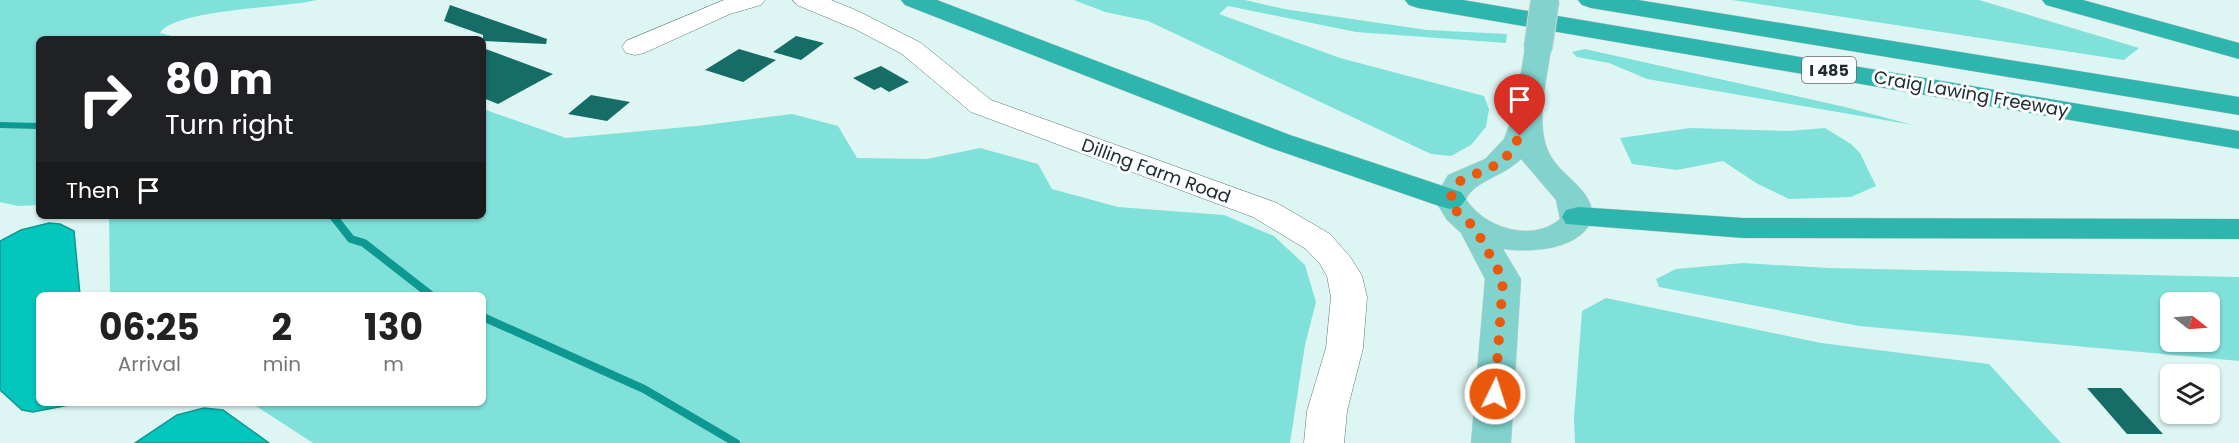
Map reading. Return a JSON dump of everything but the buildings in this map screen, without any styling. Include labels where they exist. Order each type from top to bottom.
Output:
[{"type":"highway","points":[[914,0],[1279,141],[1450,199]]},
{"type":"highway","name":"Craig Lawing Freeway","points":[[1418,0],[2239,140]]},
{"type":"highway","name":"Craig Lawing Freeway","points":[[1591,0],[2239,106]]},
{"type":"highway","points":[[2055,0],[2239,51]]},
{"type":"highway","points":[[1578,217],[1743,228],[2239,229]]},
{"type":"main road","points":[[1491,443],[1503,279],[1475,228],[1454,209],[1450,199],[1458,182],[1503,162],[1526,124],[1545,0]]},
{"type":"main road","points":[[1475,228],[1507,239],[1539,240],[1571,227],[1578,217],[1577,208],[1569,196],[1537,158],[1526,124]]},
{"type":"main road","points":[[1503,279],[1539,240]]},
{"type":"street","points":[[635,47],[721,9],[752,0]]},
{"type":"street","name":"Dilling Farm Road","points":[[806,0],[858,21],[915,51],[966,97],[981,106],[1265,210],[1294,224],[1331,251],[1348,284],[1351,303],[1346,346],[1324,423],[1324,443]]},
{"type":"shaded area","points":[[0,0],[317,0],[232,10],[186,19],[169,25],[160,33],[172,36],[36,36],[36,205],[18,206],[0,202]]},
{"type":"shaded area","points":[[1074,0],[1245,0],[1284,9],[1427,30],[1507,34],[1506,43],[1356,32],[1228,6],[1219,14],[1340,58],[1484,96],[1489,109],[1486,127],[1471,145],[1451,156],[1431,154],[1148,21],[1105,12]]},
{"type":"shaded area","points":[[1732,0],[1979,0],[2139,48],[2124,60]]},
{"type":"shaded area","points":[[1585,49],[1845,107],[1913,125],[1647,79],[1609,63],[1577,57],[1572,52]]},
{"type":"shaded area","points":[[486,110],[566,138],[697,126],[792,114],[838,126],[857,158],[927,159],[980,148],[1038,164],[1052,189],[1118,207],[1224,215],[1274,236],[1305,265],[1316,302],[1305,345],[1290,443],[313,443],[256,406],[486,406],[486,292],[110,292],[109,219],[486,219]]},
{"type":"shaded area","points":[[1690,128],[1788,131],[1825,128],[1851,144],[1860,153],[1876,186],[1851,197],[1789,199],[1756,183],[1723,161],[1677,170],[1632,164],[1620,138]]},
{"type":"shaded area","points":[[49,223],[60,224],[74,231],[80,292],[36,292],[36,406],[64,406],[33,412],[22,410],[0,390],[0,241],[21,230]]},
{"type":"shaded area","points":[[1743,263],[1829,268],[2239,277],[2239,361],[1859,326],[1659,287],[1656,279],[1676,269]]},
{"type":"shaded area","points":[[1606,298],[1821,343],[1989,364],[2061,443],[1575,443],[1574,418],[1582,311]]},
{"type":"shaded area","points":[[204,408],[223,410],[269,443],[135,443],[177,415]]},
{"type":"waterway","points":[[0,125],[36,126]]},
{"type":"waterway","points":[[335,219],[351,239],[364,243],[427,292]]},
{"type":"waterway","points":[[486,318],[644,389],[736,443]]},
{"type":"route","points":[[1495,394],[1503,279],[1475,228],[1454,209],[1450,199],[1458,182],[1503,162],[1520,136]]}]
